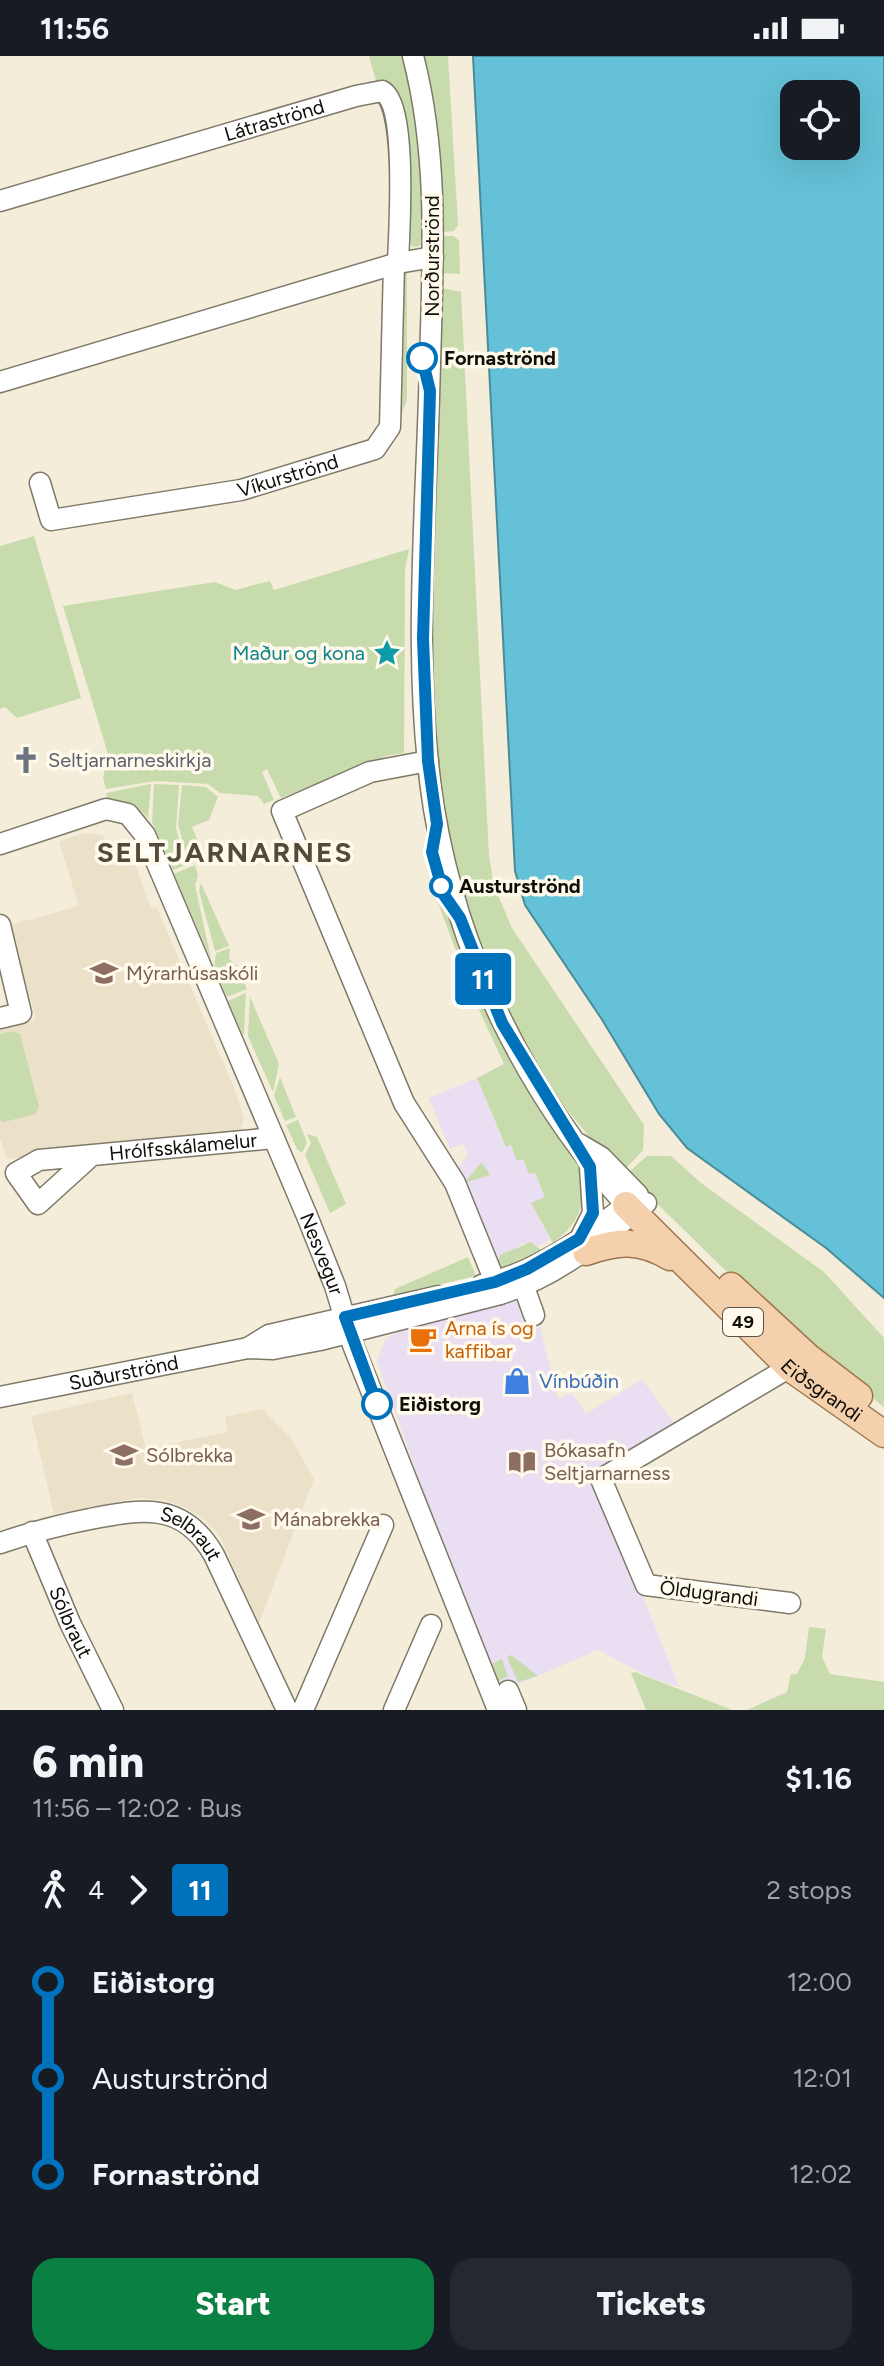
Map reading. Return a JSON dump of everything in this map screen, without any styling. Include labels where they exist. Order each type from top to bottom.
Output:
[{"type":"main road","name":"Eiðsgrandi","points":[[636,1204],[685,1265],[884,1434]]},
{"type":"main road","name":"Eiðsgrandi","points":[[636,1204],[799,1362],[884,1415]]},
{"type":"main road","name":"49","points":[[582,1245],[633,1242],[658,1250],[685,1265]]},
{"type":"street","name":"Norðurströnd","points":[[413,56],[431,158],[433,257],[423,639],[428,761],[443,853],[468,944],[502,1023],[547,1100],[579,1144],[590,1167],[636,1204]]},
{"type":"street","name":"Látraströnd","points":[[0,201],[382,91],[391,100],[399,155],[396,264]]},
{"type":"street","points":[[0,382],[396,264],[433,257]]},
{"type":"street","name":"Víkurströnd","points":[[40,483],[51,520],[241,490],[375,449],[390,427],[396,264]]},
{"type":"street","points":[[428,761],[370,772],[282,811],[403,1101],[455,1183],[497,1288]]},
{"type":"street","name":"Nesvegur","points":[[0,844],[106,809],[123,812],[145,835],[274,1138],[498,1710]]},
{"type":"street","points":[[0,925],[21,1013],[0,1018]]},
{"type":"street","name":"Hrólfsskálamelur","points":[[92,1155],[274,1138]]},
{"type":"street","name":"Norðurströnd","points":[[579,1144],[601,1157],[636,1204]]},
{"type":"street","points":[[582,1245],[593,1213],[590,1167]]},
{"type":"street","name":"Suðurströnd","points":[[0,1397],[248,1348],[269,1335],[347,1324],[497,1288],[524,1287],[636,1204]]},
{"type":"street","name":"Suðurströnd","points":[[497,1288],[527,1269],[582,1245]]},
{"type":"street","points":[[524,1287],[534,1315]]},
{"type":"street","name":"Öldugrandi","points":[[790,1603],[646,1585],[601,1479],[799,1362]]},
{"type":"street","name":"Selbraut","points":[[0,1543],[32,1532],[137,1510],[159,1512],[191,1526],[214,1555],[287,1710]]},
{"type":"street","points":[[303,1710],[383,1525]]},
{"type":"street","name":"Sólbraut","points":[[32,1532],[70,1623],[113,1710]]},
{"type":"street","points":[[394,1710],[431,1625]]},
{"type":"shaded area","name":"Mýrarhúsaskóli","points":[[82,833],[103,835],[105,843],[98,846],[102,857],[110,855],[114,865],[128,860],[130,864],[135,863],[151,909],[157,908],[234,1088],[244,1118],[238,1138],[7,1159],[0,1137],[0,1029],[36,1020],[10,925],[79,906],[59,842]]},
{"type":"shaded area","points":[[477,1078],[505,1146],[511,1145],[517,1160],[523,1159],[534,1172],[545,1197],[531,1203],[550,1239],[538,1246],[522,1243],[497,1263],[457,1169],[468,1155],[463,1144],[450,1149],[429,1098]]},
{"type":"shaded area","name":"Eiðistorg","points":[[532,1294],[558,1399],[572,1393],[586,1414],[642,1379],[682,1434],[599,1485],[679,1687],[650,1677],[598,1650],[495,1694],[433,1530],[425,1496],[377,1361],[386,1339],[413,1323]]},
{"type":"shaded area","points":[[132,1393],[146,1449],[228,1432],[225,1417],[262,1409],[290,1437],[314,1479],[259,1623],[220,1537],[207,1522],[186,1508],[164,1500],[138,1498],[54,1514],[31,1416]]},
{"type":"green space","points":[[369,56],[405,56],[424,169],[423,242],[419,246],[413,247],[408,241],[399,95],[391,83],[376,81]]},
{"type":"green space","points":[[421,56],[448,56],[458,225],[454,231],[442,232]]},
{"type":"green space","points":[[442,236],[454,236],[459,241],[460,274],[440,273]]},
{"type":"green space","points":[[407,272],[407,400],[399,420],[403,273]]},
{"type":"green space","points":[[442,288],[461,292],[489,856],[494,886],[512,928],[644,1125],[643,1150],[623,1172],[587,1134],[555,1093],[502,1003],[481,955],[451,854],[437,772],[432,679]]},
{"type":"green space","points":[[34,536],[81,698],[17,718],[5,707],[0,709],[0,546]]},
{"type":"green space","points":[[409,549],[405,570],[404,753],[387,756],[281,798],[267,769],[262,772],[274,800],[264,804],[258,796],[220,793],[208,784],[155,781],[106,789],[103,778],[108,754],[63,606],[215,582],[235,590],[270,581],[274,590]]},
{"type":"green space","points":[[151,784],[148,818],[134,804],[107,798],[106,793]]},
{"type":"green space","points":[[154,784],[179,785],[176,828],[186,865],[173,870],[152,822]]},
{"type":"green space","points":[[182,785],[206,787],[218,797],[209,820],[192,827],[204,857],[189,864],[178,824]]},
{"type":"green space","points":[[195,865],[198,875],[195,885],[211,959],[174,874]]},
{"type":"green space","points":[[201,883],[229,946],[215,951],[199,891]]},
{"type":"green space","points":[[434,892],[445,903],[587,1174],[579,1213],[569,1229],[553,1243],[531,1203],[545,1197],[535,1173],[529,1174],[523,1159],[517,1161],[511,1145],[506,1147],[477,1078],[504,1064],[474,999]]},
{"type":"green space","points":[[230,948],[229,959],[238,967],[247,989],[227,997],[214,968],[216,953]]},
{"type":"green space","points":[[246,993],[244,1034],[243,1035],[228,1001]]},
{"type":"green space","points":[[250,997],[279,1064],[273,1092],[248,1036]]},
{"type":"green space","points":[[13,1031],[20,1034],[39,1107],[35,1114],[4,1122],[0,1120],[0,1034]]},
{"type":"green space","points":[[280,1077],[296,1117],[285,1121],[274,1096]]},
{"type":"green space","points":[[298,1120],[307,1142],[302,1153],[286,1125]]},
{"type":"green space","points":[[307,1134],[317,1137],[346,1204],[330,1213],[305,1155],[311,1143]]},
{"type":"green space","points":[[647,1156],[671,1156],[701,1183],[824,1272],[884,1338],[884,1407],[780,1324],[627,1174]]},
{"type":"green space","points":[[480,1164],[490,1175],[464,1183]]},
{"type":"green space","points":[[531,1242],[541,1250],[497,1269],[500,1255]]},
{"type":"green space","points":[[468,1257],[476,1276],[393,1295],[395,1289]]},
{"type":"green space","points":[[809,1627],[826,1629],[822,1657],[830,1674],[884,1682],[884,1710],[747,1710],[787,1692],[791,1674],[797,1674],[805,1658]]},
{"type":"green space","points":[[511,1655],[538,1676],[518,1682],[507,1657]]},
{"type":"green space","points":[[502,1659],[508,1676],[495,1683],[490,1665]]},
{"type":"green space","points":[[631,1673],[732,1710],[646,1710]]},
{"type":"water","points":[[473,56],[884,56],[884,1298],[826,1248],[687,1148],[659,1114],[601,1018],[525,905],[515,871]]},
{"type":"bus line","name":"11","points":[[377,1404],[345,1317],[495,1282],[527,1269],[567,1249],[579,1239],[593,1213],[595,1197],[590,1167],[579,1144],[547,1100],[502,1023],[460,918],[444,895],[432,852],[437,824],[428,761],[423,639],[430,391],[422,358]]},
{"type":"place","name":"Fornaströnd","points":[[422,358]]},
{"type":"place","name":"Maður og kona","points":[[387,653]]},
{"type":"place","name":"Seltjarnarneskirkja","points":[[26,760]]},
{"type":"place","name":"Austurströnd","points":[[441,886]]},
{"type":"place","name":"Mýrarhúsaskóli","points":[[104,973]]},
{"type":"place","name":"Arna ís og kaffibar","points":[[423,1339]]},
{"type":"place","name":"Vínbúðin","points":[[517,1381]]},
{"type":"place","name":"Eiðistorg","points":[[377,1404]]},
{"type":"place","name":"Sólbrekka","points":[[124,1455]]},
{"type":"place","name":"Bókasafn Seltjarnarness","points":[[522,1462]]},
{"type":"place","name":"Mánabrekka","points":[[251,1519]]},
{"type":"district","name":"SELTJARNARNES","points":[[225,852]]}]
